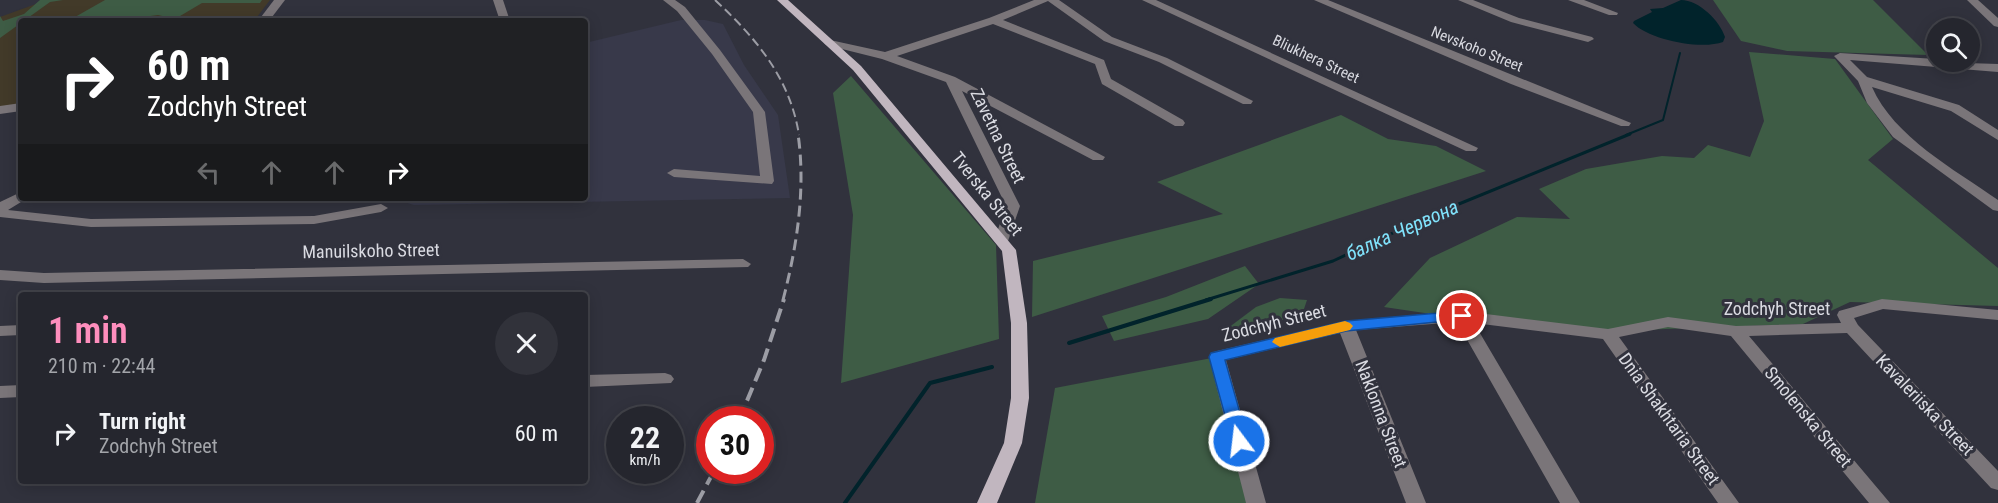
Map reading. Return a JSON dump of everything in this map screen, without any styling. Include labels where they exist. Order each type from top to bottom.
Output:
[{"type":"main road","name":"Tverska Street","points":[[782,0],[857,68],[1009,250],[1019,323],[1020,398],[1013,442],[987,503]]},
{"type":"street","points":[[265,18],[280,0]]},
{"type":"street","points":[[498,0],[504,18]]},
{"type":"street","points":[[668,0],[681,9],[716,52],[759,112],[767,181],[674,173]]},
{"type":"street","points":[[886,56],[993,20],[1043,0]]},
{"type":"street","points":[[1052,0],[1108,39],[1163,60],[1247,101]]},
{"type":"street","name":"Bliukhera Street","points":[[1147,0],[1471,148]]},
{"type":"street","name":"Nevskoho Street","points":[[1319,0],[1515,81],[1625,123]]},
{"type":"street","points":[[1463,0],[1515,20],[1588,39]]},
{"type":"street","points":[[1573,0],[1612,13]]},
{"type":"street","points":[[1972,0],[1998,24]]},
{"type":"street","points":[[993,20],[1100,62],[1106,81],[1179,123]]},
{"type":"street","points":[[830,43],[886,56],[951,80],[1098,157]]},
{"type":"street","points":[[1998,68],[1893,58],[1840,56],[1863,80],[1873,103],[1898,134],[1998,207]]},
{"type":"street","name":"Zavetna Street","points":[[951,80],[1013,206],[1001,241]]},
{"type":"street","points":[[1863,80],[1955,108],[1998,136]]},
{"type":"street","points":[[0,110],[18,107]]},
{"type":"street","points":[[0,208],[18,198]]},
{"type":"street","name":"Manuilskoho Street","points":[[0,213],[91,224],[314,220],[381,208]]},
{"type":"street","name":"Manuilskoho Street","points":[[0,275],[44,278],[743,264]]},
{"type":"street","name":"Zodchyh Street","points":[[1256,503],[1217,357],[1346,326],[1462,316],[1608,334],[1668,322],[1736,332],[1851,328],[1845,315],[1882,304],[1998,315]]},
{"type":"street","points":[[1462,316],[1570,503]]},
{"type":"street","name":"Naklonna Street","points":[[1346,326],[1416,503]]},
{"type":"street","name":"Kavaleriiska Street","points":[[1851,328],[1998,483]]},
{"type":"street","points":[[0,330],[18,330]]},
{"type":"street","name":"Smolenska Street","points":[[1736,332],[1880,503]]},
{"type":"street","name":"Dnia Shakhtaria Street","points":[[1608,334],[1729,503]]},
{"type":"street","points":[[588,381],[665,379]]},
{"type":"street","points":[[0,392],[18,391]]},
{"type":"shaded area","points":[[47,0],[270,0],[256,18],[18,18],[18,109],[0,109],[0,17]]},
{"type":"shaded area","points":[[1681,0],[1702,7],[1714,18],[1725,37],[1723,42],[1702,45],[1676,42],[1651,34],[1633,23],[1652,12],[1650,9],[1663,8]]},
{"type":"shaded area","points":[[681,20],[705,20],[723,24],[744,65],[778,115],[790,198],[414,205],[401,201],[588,201],[588,42]]},
{"type":"green space","points":[[40,0],[63,0],[50,2],[28,18],[18,18],[18,25],[0,38],[0,16],[3,21],[24,14]]},
{"type":"green space","points":[[105,0],[262,0],[260,3],[202,3],[177,18],[158,15],[135,18],[73,18]]},
{"type":"green space","points":[[1713,0],[1873,0],[1926,55],[1787,51],[1741,41]]},
{"type":"green space","points":[[1749,52],[1835,59],[1893,139],[1868,160],[1998,268],[1998,306],[1850,302],[1803,324],[1559,333],[1384,307],[1430,258],[1517,217],[1570,219],[1539,189],[1586,169],[1662,156],[1694,158],[1708,145],[1750,157],[1764,121]]},
{"type":"green space","points":[[851,76],[996,245],[999,339],[841,383],[853,215],[833,93]]},
{"type":"green space","points":[[1341,115],[1388,139],[1436,146],[1486,171],[1032,317],[1033,261],[1223,214],[1157,182]]},
{"type":"green space","points":[[1245,266],[1259,284],[1208,319],[1114,341],[1102,316],[1166,297]]},
{"type":"green space","points":[[1280,298],[1307,300],[1304,309],[1288,318],[1235,337],[1224,331],[1256,307]]},
{"type":"green space","points":[[1217,357],[1248,503],[1035,503],[1055,388]]},
{"type":"waterway","name":"балка Червона","points":[[1626,135],[1663,120],[1680,53]]},
{"type":"waterway","name":"балка Червона","points":[[1206,300],[1333,261],[1427,217],[1630,134]]},
{"type":"waterway","name":"балка Червона","points":[[1069,343],[1211,299]]},
{"type":"waterway","name":"балка Червона","points":[[845,503],[930,383],[992,367]]},
{"type":"railway","points":[[715,0],[744,29],[769,60],[788,95],[799,135]]},
{"type":"railway","points":[[783,300],[799,217],[801,176],[798,134]]},
{"type":"railway","points":[[745,406],[764,360],[784,299]]},
{"type":"railway","points":[[697,503],[707,484]]},
{"type":"slow traffic","points":[[1280,342],[1345,326]]},
{"type":"route","points":[[1239,441],[1217,357],[1346,326],[1462,316]]}]
